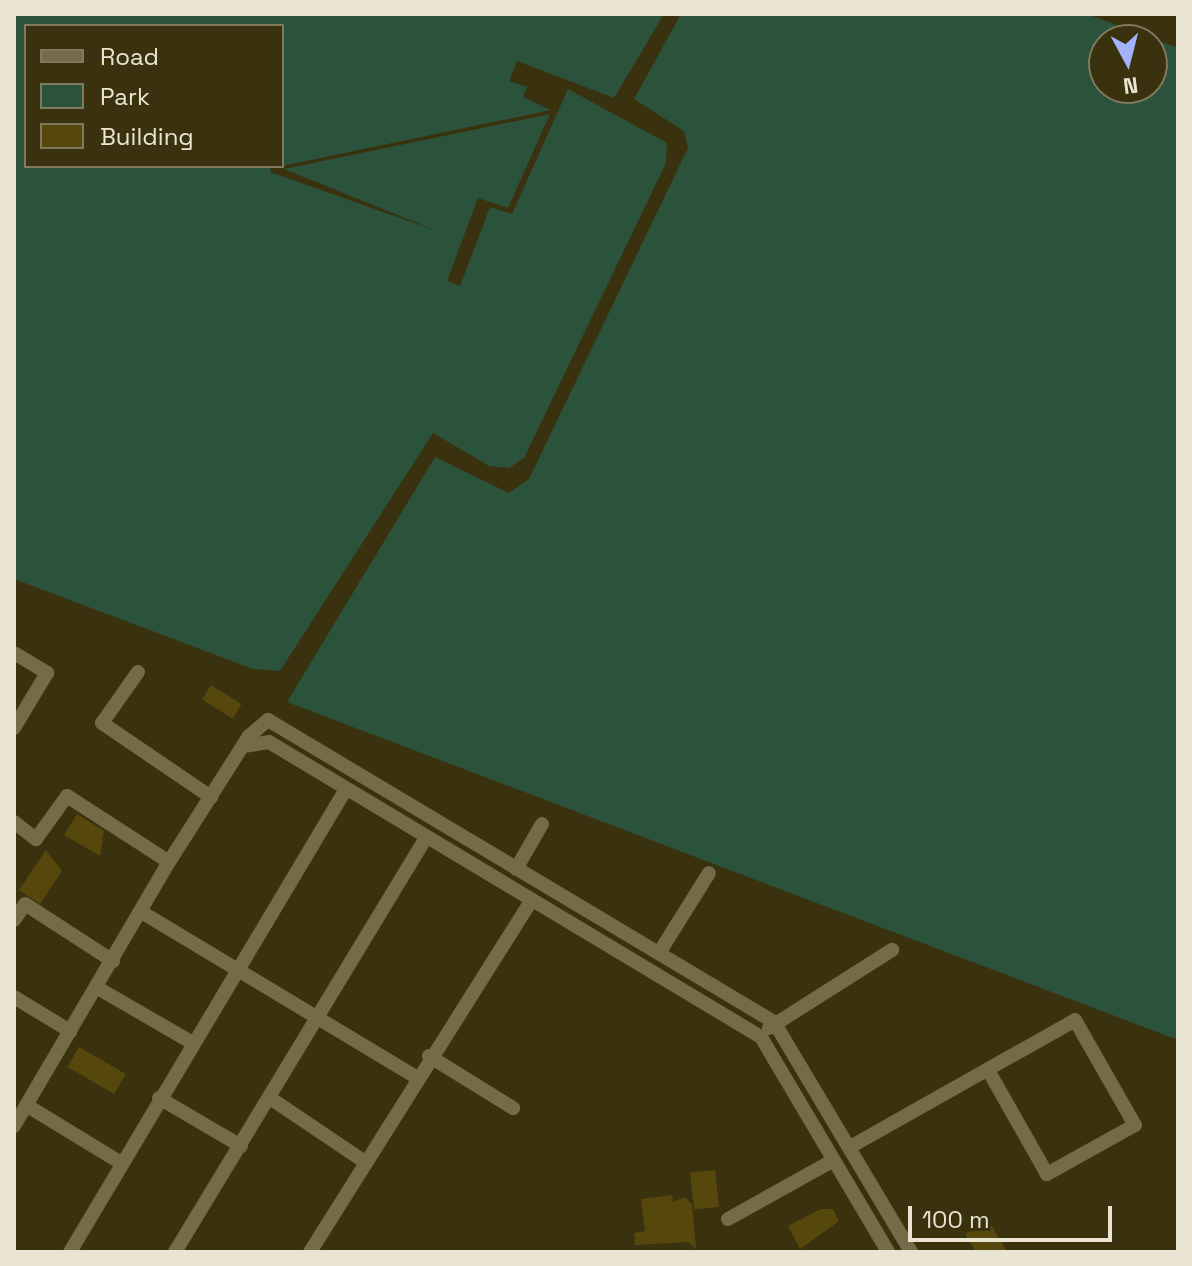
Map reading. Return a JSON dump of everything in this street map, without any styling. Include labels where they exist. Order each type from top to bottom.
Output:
[{"type":"street","points":[[14,653],[47,673],[14,728]]},
{"type":"street","points":[[138,672],[102,723],[211,797]]},
{"type":"street","points":[[14,1126],[143,913],[169,862],[244,746],[268,720],[774,1022],[911,1252]]},
{"type":"street","points":[[244,746],[269,742],[515,892],[529,904],[761,1037],[888,1252]]},
{"type":"street","points":[[70,1252],[234,968],[346,789]]},
{"type":"street","points":[[14,822],[36,839],[67,796],[169,862]]},
{"type":"street","points":[[515,892],[542,824]]},
{"type":"street","points":[[175,1252],[426,838]]},
{"type":"street","points":[[659,953],[709,873]]},
{"type":"street","points":[[14,920],[25,904],[113,961]]},
{"type":"street","points":[[310,1252],[414,1076],[529,904]]},
{"type":"street","points":[[143,913],[414,1076]]},
{"type":"street","points":[[761,1037],[774,1022],[892,950]]},
{"type":"street","points":[[96,987],[191,1042]]},
{"type":"street","points":[[14,997],[70,1031]]},
{"type":"street","points":[[850,1147],[1075,1020],[1135,1125],[1047,1174],[988,1070]]},
{"type":"street","points":[[429,1056],[513,1108]]},
{"type":"street","points":[[159,1098],[241,1146]]},
{"type":"street","points":[[270,1098],[365,1162]]},
{"type":"street","points":[[26,1105],[121,1163]]},
{"type":"street","points":[[728,1219],[834,1160]]},
{"type":"green space","points":[[14,14],[664,14],[614,98],[517,61],[509,81],[527,87],[523,97],[551,110],[284,166],[284,24],[24,24],[24,168],[271,168],[270,172],[437,231],[284,169],[550,114],[508,208],[478,198],[447,281],[460,286],[490,207],[512,214],[568,89],[667,143],[666,163],[524,458],[509,468],[489,466],[433,433],[280,671],[253,669],[14,579]]},
{"type":"green space","points":[[681,14],[1087,14],[1114,24],[1088,24],[1088,104],[1168,104],[1168,44],[1178,48],[1178,1040],[287,702],[435,457],[509,493],[529,479],[688,148],[684,131],[634,99]]},
{"type":"building","points":[[211,685],[242,704],[233,718],[202,699]]},
{"type":"building","points":[[77,814],[104,831],[100,856],[64,835]]},
{"type":"building","points":[[46,850],[62,871],[40,904],[19,890]]},
{"type":"building","points":[[79,1047],[126,1074],[114,1094],[68,1067]]},
{"type":"building","points":[[715,1170],[719,1207],[694,1209],[690,1173]]},
{"type":"building","points":[[672,1195],[673,1202],[685,1197],[692,1204],[696,1249],[688,1242],[635,1245],[634,1233],[645,1231],[641,1199]]},
{"type":"building","points":[[821,1209],[833,1209],[839,1221],[800,1249],[788,1226]]},
{"type":"building","points":[[989,1221],[1007,1252],[976,1252],[965,1234]]}]
